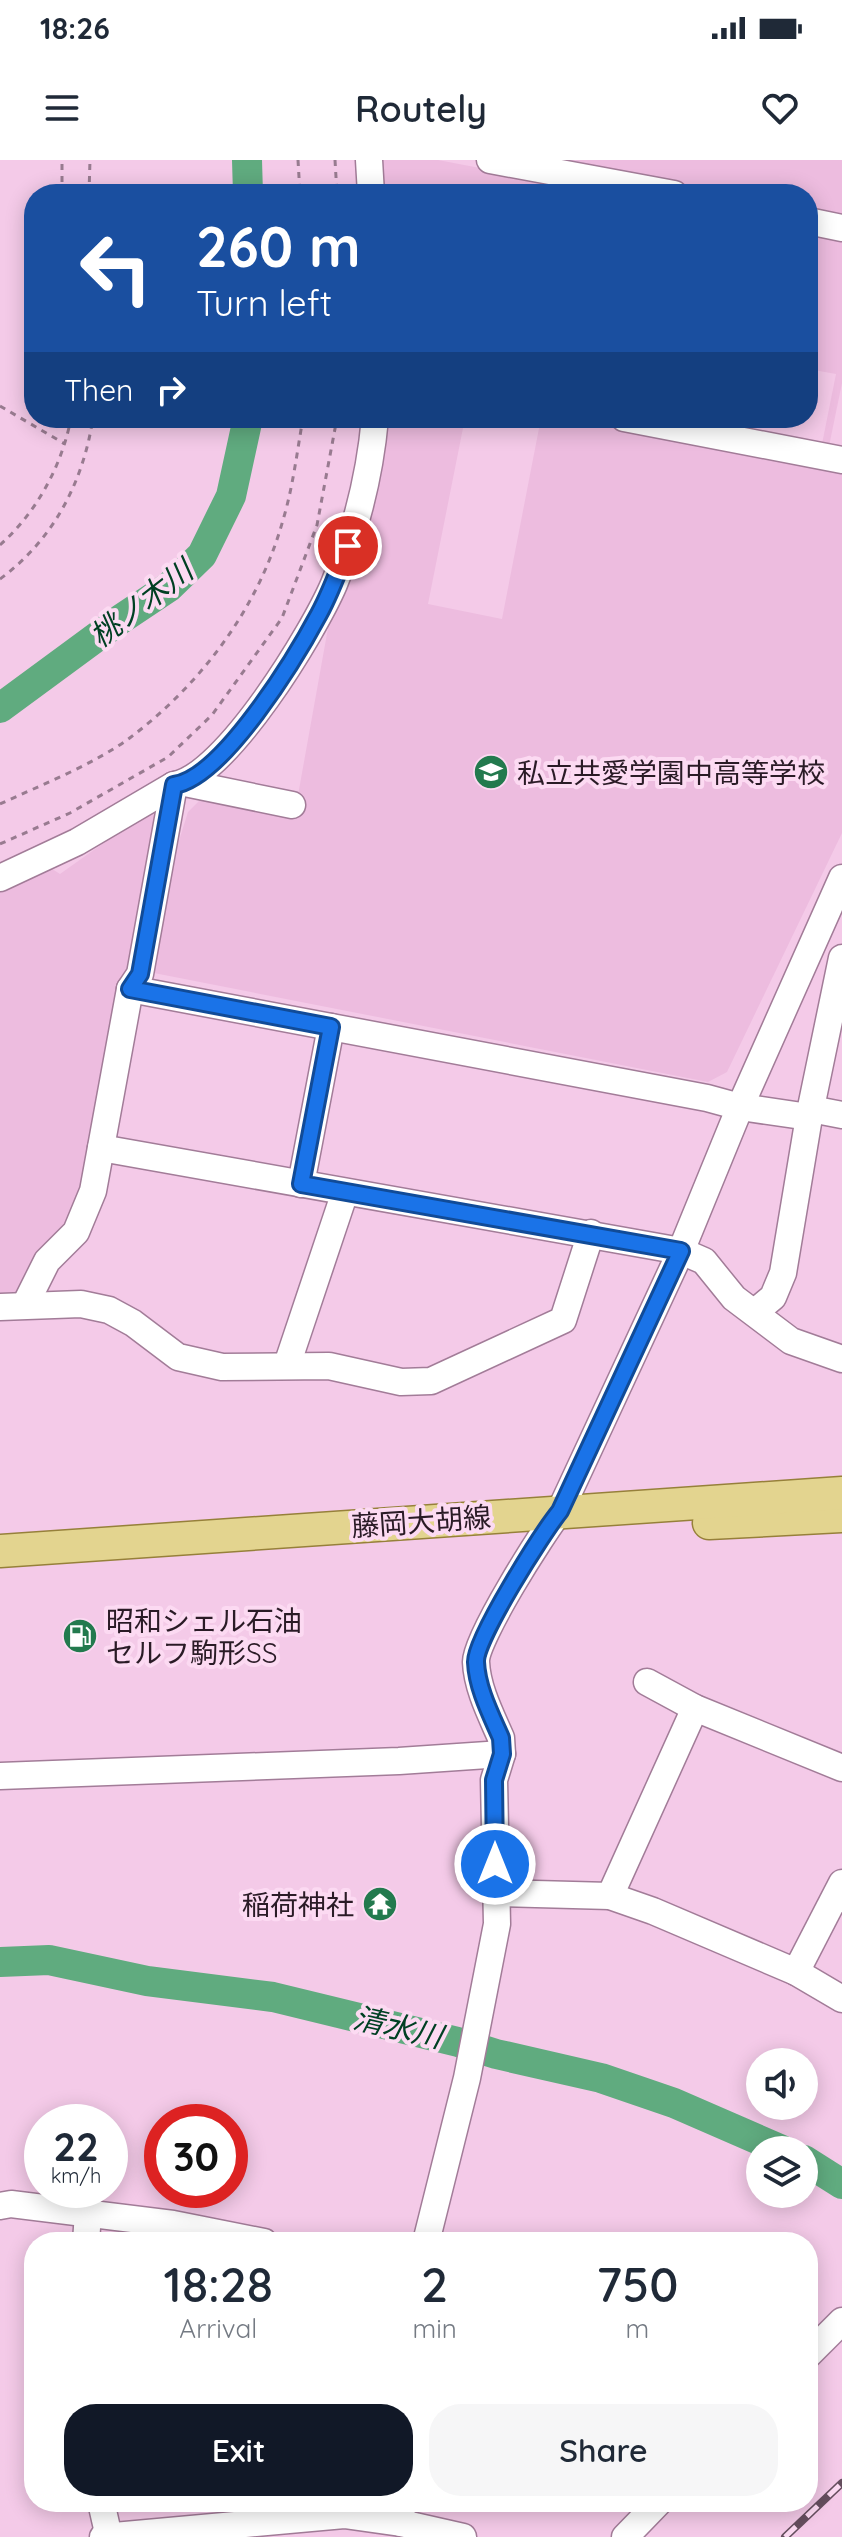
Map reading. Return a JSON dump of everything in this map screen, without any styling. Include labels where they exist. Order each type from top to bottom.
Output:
[{"type":"main road","name":"藤岡大胡線","points":[[0,1571],[842,1493]]},
{"type":"main road","name":"藤岡大胡線","points":[[0,1551],[552,1522],[842,1516]]},
{"type":"street","points":[[369,160],[370,184]]},
{"type":"street","points":[[490,160],[620,184]]},
{"type":"street","points":[[818,223],[842,228]]},
{"type":"street","points":[[0,878],[77,842],[179,784],[213,762],[247,725],[318,616],[334,585],[368,476],[374,428]]},
{"type":"street","points":[[676,428],[842,460]]},
{"type":"street","points":[[179,784],[292,805]]},
{"type":"street","points":[[13,1306],[47,1261],[76,1232],[93,1191],[130,989],[140,974],[179,784]]},
{"type":"street","points":[[428,2232],[467,2078],[497,1924],[494,1780],[502,1754],[501,1738],[481,1689],[476,1654],[552,1522],[681,1251],[740,1107],[839,890]]},
{"type":"street","points":[[755,1312],[773,1297],[780,1286],[810,1113],[842,958]]},
{"type":"street","points":[[130,989],[740,1107],[842,1115]]},
{"type":"street","points":[[301,1184],[331,1027]]},
{"type":"street","points":[[101,1148],[681,1251],[704,1261],[734,1298],[791,1341],[842,1359]]},
{"type":"street","points":[[287,1365],[345,1192]]},
{"type":"street","points":[[13,1306],[81,1304],[109,1310],[133,1323],[178,1357],[222,1367],[329,1366],[401,1382],[431,1381],[563,1320],[591,1233]]},
{"type":"street","points":[[647,1682],[695,1708],[842,1768]]},
{"type":"street","points":[[610,1896],[695,1708]]},
{"type":"street","points":[[0,1776],[399,1761],[502,1754]]},
{"type":"street","points":[[796,1972],[842,1883]]},
{"type":"street","points":[[495,1893],[610,1896],[796,1972],[842,1999]]},
{"type":"street","points":[[0,2206],[11,2204],[88,2213],[213,2232]]},
{"type":"street","points":[[87,2232],[88,2213]]},
{"type":"street","points":[[818,2345],[842,2321]]},
{"type":"street","points":[[103,2512],[107,2537],[285,2512]]},
{"type":"street","points":[[305,2512],[344,2515],[401,2512],[463,2537]]},
{"type":"street","points":[[625,2537],[649,2512]]},
{"type":"path","points":[[62,160],[62,184]]},
{"type":"path","points":[[89,184],[90,160]]},
{"type":"path","points":[[298,160],[299,184]]},
{"type":"path","points":[[335,160],[336,184]]},
{"type":"path","points":[[0,406],[24,420]]},
{"type":"path","points":[[38,428],[65,444]]},
{"type":"path","points":[[0,545],[20,527],[41,495],[65,444],[69,428]]},
{"type":"path","points":[[0,579],[28,557],[52,529],[73,490],[92,428]]},
{"type":"path","points":[[0,804],[66,774],[129,738],[178,695],[222,647],[253,598],[283,521],[301,428]]},
{"type":"path","points":[[0,844],[70,813],[168,757],[212,715],[259,653],[288,605],[317,525],[335,428]]},
{"type":"shaded area","points":[[380,160],[438,160],[563,184],[380,184]]},
{"type":"shaded area","points":[[536,160],[842,160],[842,220],[818,215],[818,184],[661,184]]},
{"type":"shaded area","points":[[818,235],[842,240],[842,383],[828,451],[821,449],[836,374],[818,371]]},
{"type":"shaded area","points":[[383,428],[463,428],[428,604],[502,619],[539,428],[629,428],[842,468],[842,833],[727,1072],[708,1082],[154,973],[149,963],[159,904],[188,812],[205,795],[295,812],[328,628],[324,625]]},
{"type":"shaded area","points":[[160,803],[84,1187],[69,1229],[19,1298],[0,1299],[0,887],[49,867],[60,874]]},
{"type":"waterway","name":"桃ノ木川","points":[[247,160],[248,184]]},
{"type":"waterway","name":"桃ノ木川","points":[[0,708],[169,587],[202,555],[231,496],[246,428]]},
{"type":"waterway","name":"清水川","points":[[0,1962],[49,1960],[147,1981],[273,1997],[601,2078],[674,2103],[750,2136]]},
{"type":"waterway","name":"清水川","points":[[818,2169],[842,2184]]},
{"type":"railway","points":[[818,2506],[842,2483]]},
{"type":"railway","points":[[785,2537],[811,2512]]},
{"type":"place","name":"私立共愛学園中高等学校","points":[[491,772]]},
{"type":"place","name":"昭和シェル石油 セルフ駒形SS","points":[[80,1636]]},
{"type":"place","name":"稲荷神社","points":[[380,1904]]},
{"type":"route","points":[[348,546],[334,585],[318,616],[247,725],[213,762],[185,783],[174,785],[140,974],[130,989],[331,1027],[301,1184],[681,1251],[560,1511],[529,1555],[476,1654],[481,1689],[502,1747],[494,1780],[495,1864]]}]
